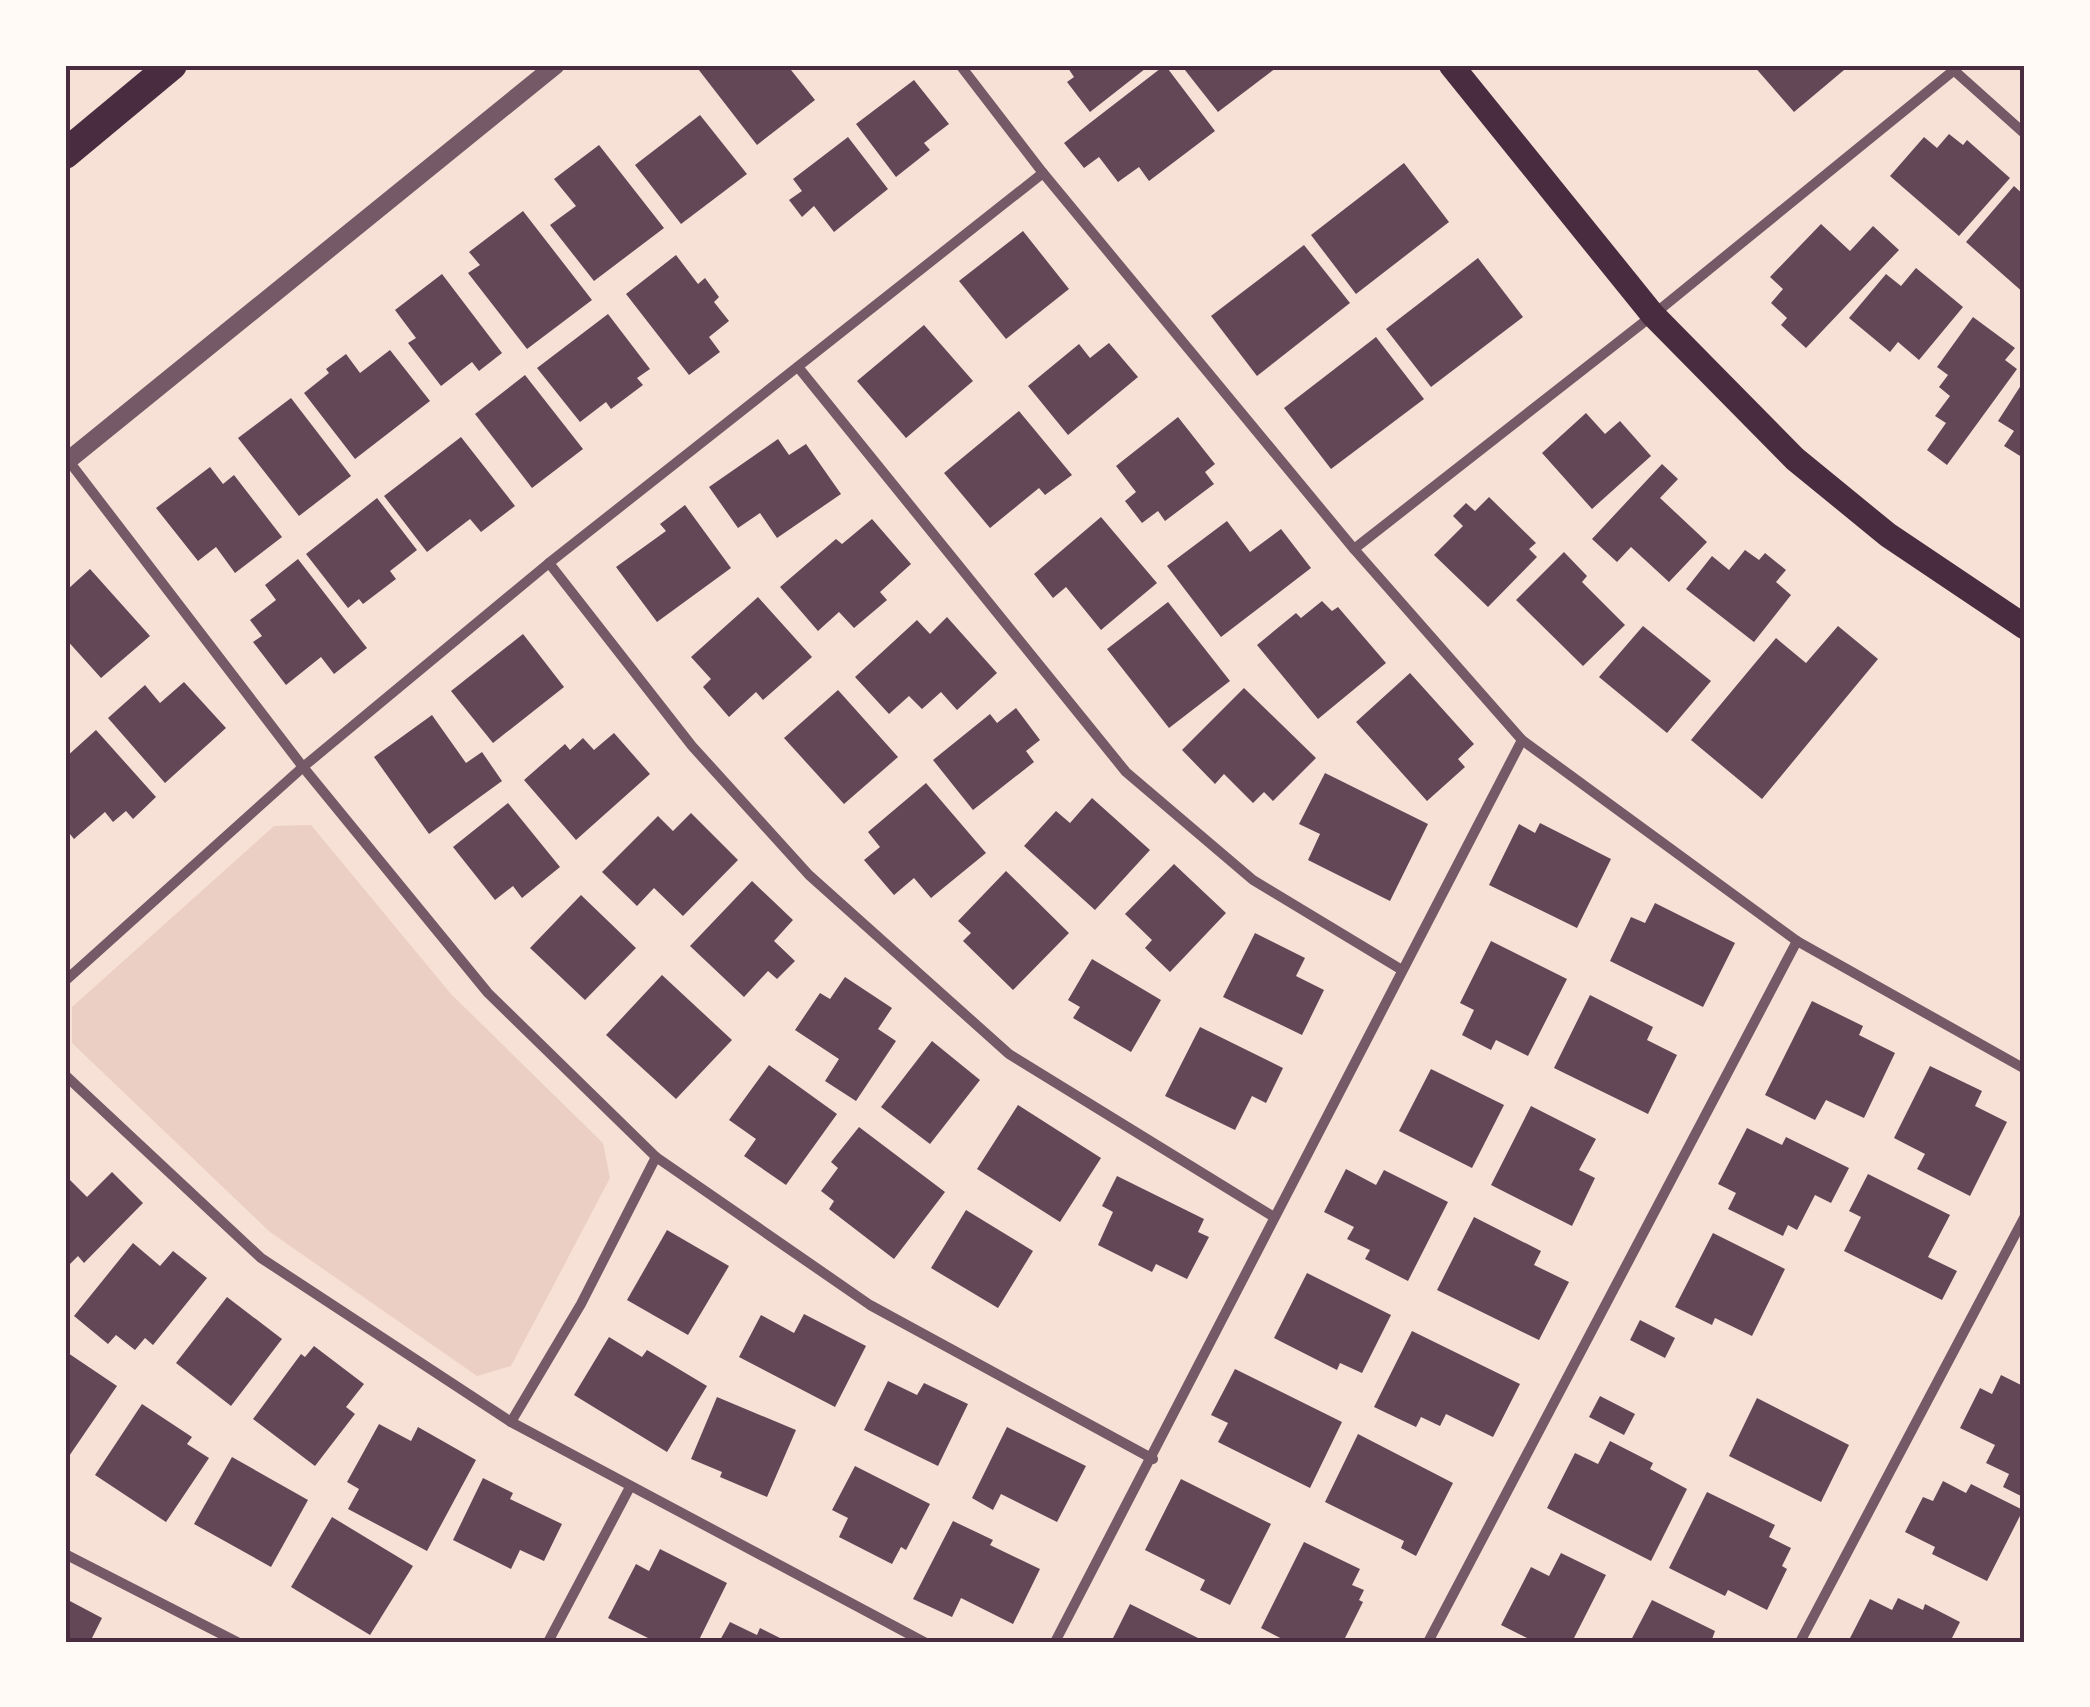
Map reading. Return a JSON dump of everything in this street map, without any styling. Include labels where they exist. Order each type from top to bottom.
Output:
[{"type":"highway","points":[[65,154],[172,65]]},
{"type":"main road","points":[[1451,65],[1653,315],[1796,459],[1888,534],[2025,627]]},
{"type":"street","points":[[556,65],[67,461],[303,767],[488,993],[656,1157],[870,1305],[1152,1459]]},
{"type":"street","points":[[960,65],[1043,173],[1354,548],[1522,740],[1797,941],[2025,1069]]},
{"type":"street","points":[[1354,548],[1653,315],[1950,68],[2025,134]]},
{"type":"street","points":[[65,981],[303,767],[549,563],[1043,173]]},
{"type":"street","points":[[798,366],[1126,772],[1253,880],[1402,970]]},
{"type":"street","points":[[549,563],[692,746],[808,875],[1009,1054],[1274,1217]]},
{"type":"street","points":[[1055,1642],[1522,740]]},
{"type":"street","points":[[1428,1642],[1797,941]]},
{"type":"street","points":[[65,1075],[261,1258],[511,1422],[924,1642]]},
{"type":"street","points":[[511,1422],[580,1304],[656,1157]]},
{"type":"street","points":[[1800,1642],[2025,1216]]},
{"type":"street","points":[[548,1642],[630,1487]]},
{"type":"street","points":[[65,1554],[237,1642]]},
{"type":"shaded area","points":[[311,825],[451,994],[603,1143],[610,1178],[511,1366],[477,1376],[270,1232],[72,1043],[72,1007],[274,826]]},
{"type":"building","points":[[695,65],[787,65],[815,100],[757,145]]},
{"type":"building","points":[[1066,65],[1150,65],[1090,112],[1067,82],[1074,77]]},
{"type":"building","points":[[1165,65],[1215,131],[1149,181],[1139,167],[1118,182],[1099,157],[1084,168],[1064,143]]},
{"type":"building","points":[[1181,65],[1280,65],[1218,112]]},
{"type":"building","points":[[1753,65],[1850,65],[1794,112]]},
{"type":"building","points":[[914,80],[949,124],[924,143],[930,150],[896,177],[856,124]]},
{"type":"building","points":[[700,115],[747,174],[681,224],[635,165]]},
{"type":"building","points":[[1949,134],[1963,145],[1967,140],[2010,178],[1959,236],[1890,176],[1924,137],[1937,148]]},
{"type":"building","points":[[848,137],[888,189],[834,232],[814,206],[802,217],[789,200],[802,191],[793,179]]},
{"type":"building","points":[[599,145],[664,228],[594,281],[550,225],[576,206],[554,179]]},
{"type":"building","points":[[1404,163],[1449,222],[1356,294],[1311,235]]},
{"type":"building","points":[[2014,186],[2025,196],[2025,294],[1966,242]]},
{"type":"building","points":[[523,211],[592,300],[527,349],[468,273],[480,265],[469,252]]},
{"type":"building","points":[[1821,224],[1850,251],[1873,226],[1899,250],[1806,348],[1781,325],[1787,318],[1771,303],[1783,289],[1770,277]]},
{"type":"building","points":[[1023,231],[1069,289],[1006,339],[959,281]]},
{"type":"building","points":[[1304,245],[1350,303],[1257,376],[1211,316]]},
{"type":"building","points":[[676,255],[698,284],[705,278],[719,297],[714,302],[729,321],[709,337],[720,352],[689,375],[626,294]]},
{"type":"building","points":[[1478,258],[1523,317],[1431,387],[1386,329]]},
{"type":"building","points":[[1916,268],[1963,307],[1919,360],[1898,342],[1890,352],[1849,318],[1886,274],[1901,286]]},
{"type":"building","points":[[442,274],[502,353],[479,371],[472,362],[441,386],[408,343],[416,338],[395,310]]},
{"type":"building","points":[[608,314],[650,369],[637,378],[643,385],[611,409],[606,402],[580,422],[537,368]]},
{"type":"building","points":[[1973,317],[2015,348],[2005,360],[2017,369],[1947,465],[1927,450],[1946,423],[1935,416],[1950,396],[1939,387],[1948,375],[1937,367]]},
{"type":"building","points":[[924,325],[973,381],[906,438],[857,381]]},
{"type":"building","points":[[1376,337],[1424,399],[1331,469],[1284,408]]},
{"type":"building","points":[[1109,343],[1138,377],[1068,435],[1028,386],[1079,344],[1090,358]]},
{"type":"building","points":[[390,350],[430,401],[355,459],[304,393],[346,354],[360,373]]},
{"type":"building","points":[[525,375],[583,449],[532,488],[475,414]]},
{"type":"building","points":[[2025,379],[2025,459],[2004,446],[2014,431],[1998,421]]},
{"type":"building","points":[[291,398],[351,476],[299,516],[238,438]]},
{"type":"building","points":[[1019,411],[1072,475],[1045,495],[1039,488],[990,528],[944,473]]},
{"type":"building","points":[[1586,413],[1605,434],[1620,421],[1651,456],[1592,509],[1542,453]]},
{"type":"building","points":[[1178,417],[1215,464],[1205,472],[1214,484],[1165,521],[1158,511],[1142,523],[1125,501],[1136,492],[1116,466]]},
{"type":"building","points":[[461,437],[515,506],[481,532],[470,519],[427,552],[384,496]]},
{"type":"building","points":[[778,439],[789,455],[806,444],[841,494],[777,538],[760,513],[738,528],[709,487]]},
{"type":"building","points":[[1662,464],[1678,479],[1660,498],[1707,542],[1669,582],[1631,547],[1617,562],[1592,539]]},
{"type":"building","points":[[210,467],[223,484],[234,475],[282,537],[235,573],[216,547],[198,561],[156,508]]},
{"type":"building","points":[[1489,497],[1536,543],[1529,549],[1537,557],[1488,607],[1434,555],[1463,526],[1453,516],[1466,503],[1475,511]]},
{"type":"building","points":[[377,498],[417,550],[390,571],[396,579],[363,604],[359,599],[348,608],[306,554]]},
{"type":"building","points":[[685,505],[731,568],[657,622],[616,567],[666,531],[660,524]]},
{"type":"building","points":[[1101,517],[1157,583],[1101,630],[1066,587],[1053,598],[1034,574]]},
{"type":"building","points":[[872,519],[911,564],[880,592],[887,600],[854,628],[839,612],[818,631],[780,587],[836,539],[842,544]]},
{"type":"building","points":[[1227,521],[1250,552],[1281,529],[1311,568],[1221,637],[1167,566]]},
{"type":"building","points":[[1745,550],[1759,560],[1765,553],[1786,570],[1776,582],[1791,595],[1754,642],[1686,589],[1712,556],[1729,570]]},
{"type":"building","points":[[1564,552],[1587,576],[1582,582],[1625,625],[1583,666],[1516,600]]},
{"type":"building","points":[[298,559],[367,648],[334,674],[321,657],[286,685],[253,642],[262,636],[250,620],[276,600],[265,585]]},
{"type":"building","points":[[90,569],[150,636],[101,678],[65,638],[65,586],[68,589]]},
{"type":"building","points":[[758,597],[812,657],[763,700],[756,692],[729,717],[703,687],[711,679],[691,657]]},
{"type":"building","points":[[1322,601],[1332,611],[1338,607],[1386,663],[1318,719],[1257,645],[1296,613],[1301,618]]},
{"type":"building","points":[[1168,602],[1230,681],[1169,728],[1107,649]]},
{"type":"building","points":[[947,617],[997,673],[957,710],[941,692],[922,709],[909,696],[889,714],[855,677],[917,620],[930,634]]},
{"type":"building","points":[[1643,626],[1711,681],[1667,733],[1599,677]]},
{"type":"building","points":[[1838,626],[1878,659],[1762,799],[1691,740],[1776,638],[1806,663]]},
{"type":"building","points":[[523,634],[564,687],[493,743],[451,691]]},
{"type":"building","points":[[1410,673],[1474,744],[1458,759],[1465,767],[1427,801],[1356,722]]},
{"type":"building","points":[[184,682],[226,728],[165,783],[108,718],[145,685],[160,703]]},
{"type":"building","points":[[1244,688],[1316,758],[1273,801],[1264,792],[1253,803],[1224,774],[1215,784],[1182,750]]},
{"type":"building","points":[[838,690],[898,757],[844,804],[784,738]]},
{"type":"building","points":[[1016,708],[1040,740],[1026,751],[1034,762],[973,810],[933,760],[990,714],[997,723]]},
{"type":"building","points":[[432,715],[466,763],[482,752],[502,781],[429,834],[374,757]]},
{"type":"building","points":[[96,730],[156,797],[133,819],[126,811],[113,822],[105,812],[74,839],[65,828],[65,758]]},
{"type":"building","points":[[614,733],[650,774],[576,840],[524,780],[565,744],[570,750],[583,738],[594,750]]},
{"type":"building","points":[[1325,773],[1428,824],[1390,901],[1308,860],[1320,834],[1299,824]]},
{"type":"building","points":[[926,783],[986,853],[931,898],[914,878],[894,895],[864,860],[880,847],[868,832]]},
{"type":"building","points":[[1092,798],[1150,850],[1095,910],[1024,846],[1056,811],[1070,823]]},
{"type":"building","points":[[508,803],[560,867],[522,898],[513,886],[495,900],[453,847]]},
{"type":"building","points":[[691,813],[738,860],[683,916],[654,888],[637,906],[602,872],[658,816],[673,831]]},
{"type":"building","points":[[1540,823],[1611,859],[1577,928],[1489,885],[1519,824],[1535,833]]},
{"type":"building","points":[[1174,864],[1226,913],[1170,972],[1145,948],[1152,940],[1125,914]]},
{"type":"building","points":[[1006,871],[1069,933],[1013,990],[963,941],[971,933],[958,921]]},
{"type":"building","points":[[752,881],[793,920],[774,941],[795,961],[777,979],[768,971],[744,997],[690,946]]},
{"type":"building","points":[[581,895],[636,948],[585,1000],[530,948]]},
{"type":"building","points":[[1655,903],[1735,943],[1703,1007],[1610,961],[1631,917],[1645,923]]},
{"type":"building","points":[[1255,933],[1305,958],[1296,976],[1324,990],[1302,1035],[1223,997]]},
{"type":"building","points":[[1491,941],[1567,979],[1528,1056],[1496,1040],[1491,1050],[1462,1035],[1474,1010],[1460,1003]]},
{"type":"building","points":[[1092,959],[1161,1000],[1131,1052],[1073,1018],[1080,1007],[1068,1000]]},
{"type":"building","points":[[662,975],[732,1040],[676,1099],[606,1035]]},
{"type":"building","points":[[845,977],[892,1008],[878,1029],[896,1041],[856,1101],[825,1081],[839,1059],[795,1030],[820,993],[830,999]]},
{"type":"building","points":[[1590,995],[1653,1027],[1647,1040],[1677,1055],[1648,1114],[1554,1068]]},
{"type":"building","points":[[1812,1001],[1863,1026],[1859,1035],[1895,1053],[1864,1118],[1826,1100],[1815,1120],[1765,1095]]},
{"type":"building","points":[[1200,1027],[1283,1068],[1266,1103],[1252,1096],[1235,1130],[1165,1096]]},
{"type":"building","points":[[932,1041],[980,1080],[930,1144],[881,1107]]},
{"type":"building","points":[[769,1065],[837,1114],[786,1185],[744,1156],[756,1139],[729,1120]]},
{"type":"building","points":[[1930,1066],[1982,1091],[1975,1106],[2007,1122],[1970,1196],[1917,1169],[1925,1154],[1894,1138]]},
{"type":"building","points":[[1431,1069],[1504,1105],[1472,1168],[1399,1131]]},
{"type":"building","points":[[1018,1105],[1101,1158],[1060,1222],[977,1169]]},
{"type":"building","points":[[1531,1106],[1596,1139],[1579,1170],[1595,1178],[1572,1226],[1491,1185]]},
{"type":"building","points":[[859,1127],[945,1192],[894,1259],[829,1209],[834,1201],[821,1191],[838,1168],[831,1162]]},
{"type":"building","points":[[1747,1128],[1782,1145],[1786,1137],[1849,1168],[1831,1203],[1815,1195],[1797,1230],[1788,1225],[1783,1236],[1728,1209],[1736,1193],[1718,1184]]},
{"type":"building","points":[[1346,1169],[1376,1185],[1384,1170],[1448,1202],[1408,1281],[1365,1259],[1370,1250],[1347,1239],[1354,1227],[1324,1212]]},
{"type":"building","points":[[112,1172],[143,1203],[84,1263],[78,1256],[65,1269],[65,1181],[68,1178],[87,1197]]},
{"type":"building","points":[[1868,1174],[1950,1215],[1928,1257],[1957,1271],[1942,1300],[1844,1251],[1861,1217],[1849,1211]]},
{"type":"building","points":[[1117,1176],[1204,1219],[1198,1232],[1209,1237],[1187,1279],[1156,1264],[1152,1272],[1098,1245],[1113,1212],[1102,1206]]},
{"type":"building","points":[[966,1210],[1033,1251],[998,1308],[931,1268]]},
{"type":"building","points":[[1474,1217],[1541,1251],[1534,1265],[1569,1282],[1539,1340],[1437,1290]]},
{"type":"building","points":[[667,1230],[729,1266],[688,1335],[627,1300]]},
{"type":"building","points":[[1713,1233],[1785,1269],[1752,1336],[1715,1318],[1712,1325],[1675,1307]]},
{"type":"building","points":[[133,1243],[160,1266],[173,1251],[207,1278],[153,1345],[145,1338],[135,1350],[116,1335],[108,1344],[74,1316]]},
{"type":"building","points":[[1307,1273],[1391,1315],[1362,1373],[1340,1363],[1337,1370],[1274,1338]]},
{"type":"building","points":[[227,1297],[282,1339],[231,1406],[176,1363]]},
{"type":"building","points":[[804,1314],[866,1346],[835,1407],[739,1357],[761,1315],[794,1333]]},
{"type":"building","points":[[1640,1320],[1675,1338],[1665,1358],[1630,1340]]},
{"type":"building","points":[[1412,1331],[1520,1384],[1493,1437],[1446,1414],[1440,1426],[1421,1417],[1416,1427],[1374,1407]]},
{"type":"building","points":[[609,1337],[642,1357],[647,1350],[707,1386],[667,1452],[574,1395]]},
{"type":"building","points":[[314,1346],[364,1384],[346,1407],[355,1414],[315,1466],[253,1419],[301,1354],[305,1357]]},
{"type":"building","points":[[65,1351],[117,1386],[65,1462]]},
{"type":"building","points":[[1235,1369],[1342,1422],[1310,1488],[1218,1442],[1228,1423],[1211,1415]]},
{"type":"building","points":[[2001,1375],[2025,1387],[2025,1498],[2003,1487],[2009,1474],[1986,1463],[1995,1445],[1960,1428],[1980,1388],[1992,1394]]},
{"type":"building","points":[[888,1381],[917,1395],[924,1383],[968,1404],[938,1466],[864,1430]]},
{"type":"building","points":[[1600,1396],[1635,1414],[1624,1435],[1589,1417]]},
{"type":"building","points":[[717,1397],[796,1430],[767,1497],[720,1477],[722,1472],[691,1459]]},
{"type":"building","points":[[1757,1398],[1849,1445],[1821,1502],[1729,1456]]},
{"type":"building","points":[[142,1404],[192,1437],[187,1444],[209,1458],[166,1522],[95,1475]]},
{"type":"building","points":[[379,1424],[411,1441],[418,1427],[476,1460],[427,1551],[348,1509],[359,1489],[347,1482]]},
{"type":"building","points":[[1007,1427],[1086,1466],[1057,1522],[1001,1494],[993,1510],[972,1498]]},
{"type":"building","points":[[1358,1434],[1453,1483],[1416,1556],[1401,1548],[1404,1541],[1325,1502]]},
{"type":"building","points":[[1610,1441],[1653,1463],[1650,1469],[1687,1489],[1651,1561],[1547,1508],[1575,1453],[1598,1464]]},
{"type":"building","points":[[232,1457],[308,1500],[271,1567],[194,1524]]},
{"type":"building","points":[[855,1466],[930,1504],[906,1550],[901,1547],[892,1564],[839,1537],[848,1518],[832,1510]]},
{"type":"building","points":[[483,1478],[513,1493],[510,1499],[562,1524],[544,1561],[520,1550],[511,1569],[453,1540]]},
{"type":"building","points":[[1181,1479],[1271,1524],[1230,1605],[1200,1590],[1205,1580],[1145,1550]]},
{"type":"building","points":[[1943,1481],[1966,1493],[1971,1484],[2023,1510],[1987,1581],[1932,1554],[1935,1547],[1905,1532],[1923,1497],[1933,1501]]},
{"type":"building","points":[[1707,1492],[1775,1525],[1769,1537],[1791,1548],[1782,1566],[1787,1569],[1767,1610],[1728,1590],[1725,1596],[1669,1568]]},
{"type":"building","points":[[332,1517],[413,1566],[370,1635],[291,1587]]},
{"type":"building","points":[[953,1521],[993,1540],[990,1545],[1040,1569],[1013,1624],[961,1598],[952,1617],[913,1599]]},
{"type":"building","points":[[1304,1542],[1360,1569],[1352,1585],[1364,1590],[1359,1600],[1363,1602],[1343,1642],[1288,1642],[1261,1628]]},
{"type":"building","points":[[660,1549],[727,1583],[698,1642],[656,1642],[608,1618],[636,1564],[649,1571]]},
{"type":"building","points":[[1561,1553],[1606,1575],[1572,1642],[1535,1642],[1501,1625],[1531,1567],[1549,1576]]},
{"type":"building","points":[[1898,1598],[1923,1610],[1925,1604],[1960,1622],[1950,1642],[1848,1642],[1870,1599],[1892,1610]]},
{"type":"building","points":[[68,1600],[102,1618],[90,1642],[65,1642]]},
{"type":"building","points":[[1652,1600],[1715,1631],[1711,1642],[1630,1642]]},
{"type":"building","points":[[1130,1604],[1206,1642],[1111,1642]]},
{"type":"building","points":[[730,1622],[757,1635],[760,1628],[788,1642],[719,1642]]}]
